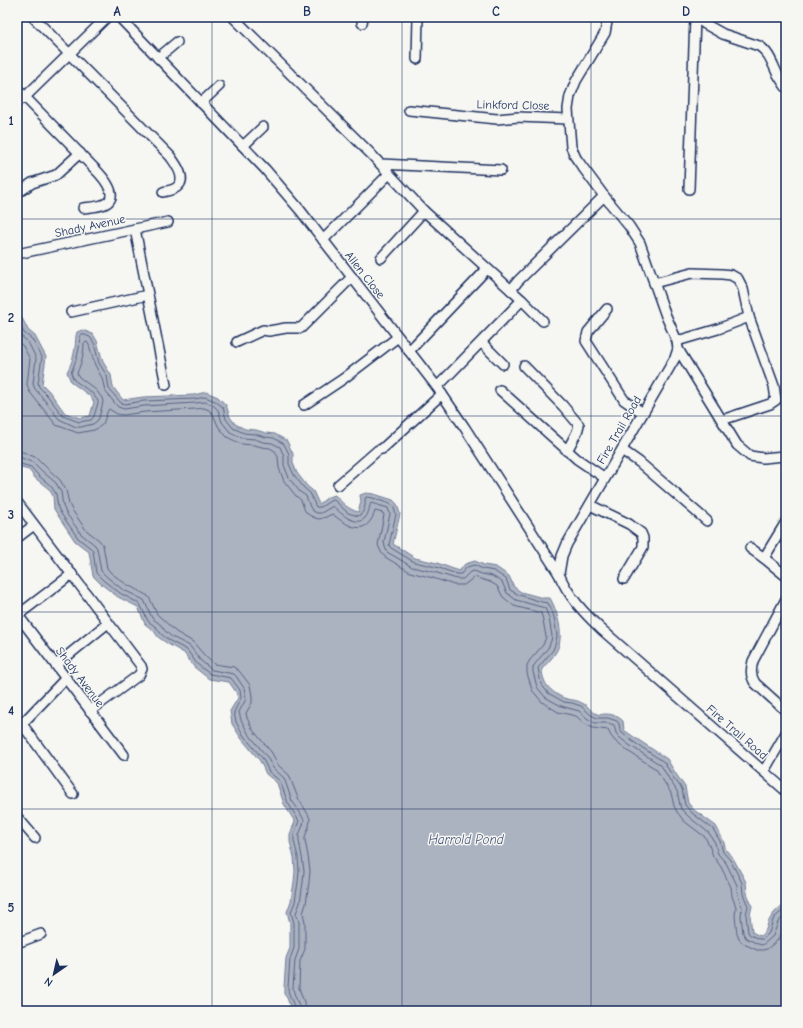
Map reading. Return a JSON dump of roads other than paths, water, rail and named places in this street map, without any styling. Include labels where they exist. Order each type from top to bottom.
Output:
[{"type":"street","points":[[33,17],[170,156],[177,165],[181,177],[180,183],[176,188],[163,192]]},
{"type":"street","points":[[21,99],[107,17]]},
{"type":"street","name":"Allen Close","points":[[119,17],[265,169],[300,210],[440,390],[559,574]]},
{"type":"street","points":[[233,17],[381,164],[424,211],[543,321]]},
{"type":"street","points":[[417,59],[418,17]]},
{"type":"street","points":[[607,17],[604,37],[580,74],[572,91],[568,105],[568,119],[573,153],[604,196],[636,234],[677,345],[737,445],[750,456],[763,458],[786,457]]},
{"type":"street","points":[[689,189],[695,17],[718,31],[764,49],[786,87]]},
{"type":"street","points":[[158,58],[178,42]]},
{"type":"street","points":[[201,103],[219,86]]},
{"type":"street","points":[[17,89],[21,99],[80,153],[106,182],[111,193],[111,197],[107,202],[99,206],[83,208]]},
{"type":"street","name":"Linkford Close","points":[[409,110],[497,119],[518,117],[568,119]]},
{"type":"street","points":[[243,146],[263,127]]},
{"type":"street","points":[[22,190],[32,183],[56,175],[80,153]]},
{"type":"street","points":[[381,164],[501,170]]},
{"type":"street","points":[[323,240],[389,174]]},
{"type":"street","points":[[511,290],[604,196]]},
{"type":"street","points":[[381,258],[424,211]]},
{"type":"street","name":"Shady Avenue","points":[[17,254],[168,222]]},
{"type":"street","points":[[135,229],[166,385]]},
{"type":"street","points":[[409,351],[487,269]]},
{"type":"street","points":[[654,282],[692,273],[722,274],[731,275],[738,279],[743,289],[749,318],[774,386],[776,400],[770,404],[722,420]]},
{"type":"street","points":[[237,342],[263,330],[269,331],[286,328],[301,328],[352,277]]},
{"type":"street","points":[[72,312],[148,295]]},
{"type":"street","points":[[338,485],[382,448],[440,390],[482,342],[522,300]]},
{"type":"street","points":[[607,310],[588,332],[586,341],[624,400],[643,413]]},
{"type":"street","points":[[677,345],[749,318]]},
{"type":"street","points":[[304,405],[343,379],[398,337]]},
{"type":"street","points":[[482,342],[503,364]]},
{"type":"street","name":"Fire Trail Road","points":[[677,345],[675,358],[567,544],[562,556],[559,574],[564,585],[583,612],[786,791]]},
{"type":"street","points":[[524,366],[563,406],[579,425],[567,451]]},
{"type":"street","points":[[500,390],[567,451],[605,478]]},
{"type":"street","points":[[622,450],[640,462],[706,521]]},
{"type":"street","points":[[17,502],[141,666],[141,672],[135,678],[90,711]]},
{"type":"street","points":[[590,505],[629,524],[641,533],[643,538],[643,547],[624,579]]},
{"type":"street","points":[[764,558],[786,522]]},
{"type":"street","points":[[17,538],[34,525]]},
{"type":"street","points":[[750,548],[786,576]]},
{"type":"street","points":[[18,615],[72,574]]},
{"type":"street","points":[[786,599],[753,661],[751,669],[752,678],[755,682],[786,711]]},
{"type":"street","name":"Shady Avenue","points":[[18,615],[124,755]]},
{"type":"street","points":[[56,665],[108,623]]},
{"type":"street","points":[[66,678],[20,727],[73,794]]},
{"type":"street","points":[[764,772],[786,733]]},
{"type":"street","points":[[17,817],[35,838]]},
{"type":"street","points":[[17,944],[41,934]]},
{"type":"water","name":"Harrold Pond","points":[[17,316],[22,318],[28,330],[35,336],[46,357],[42,384],[65,413],[80,418],[90,416],[94,402],[90,396],[71,382],[67,372],[73,357],[77,332],[82,330],[93,334],[97,341],[103,362],[111,375],[113,387],[123,400],[143,397],[194,395],[206,392],[218,397],[226,405],[230,417],[235,424],[245,429],[275,434],[287,441],[293,454],[293,463],[297,473],[313,491],[319,504],[328,497],[335,495],[345,505],[358,512],[361,502],[360,495],[366,493],[374,494],[393,500],[397,504],[400,514],[393,544],[415,558],[437,563],[459,571],[465,564],[475,561],[484,565],[496,567],[509,576],[514,587],[521,592],[543,598],[550,598],[558,618],[560,640],[556,652],[542,669],[546,685],[557,695],[584,704],[595,713],[620,718],[623,721],[624,730],[667,759],[685,787],[688,803],[694,810],[716,826],[726,850],[733,858],[746,882],[747,893],[752,906],[750,915],[752,932],[760,936],[763,934],[773,915],[783,904],[786,904],[786,1011],[292,1011],[284,994],[284,987],[286,958],[290,948],[290,923],[287,912],[291,901],[295,871],[290,834],[295,822],[284,804],[277,783],[266,774],[260,761],[241,738],[232,724],[230,711],[238,698],[229,682],[209,679],[194,667],[184,653],[158,637],[154,631],[145,624],[138,607],[118,597],[93,576],[89,552],[75,541],[59,517],[54,509],[53,496],[49,489],[35,478],[29,470],[17,467]]}]
